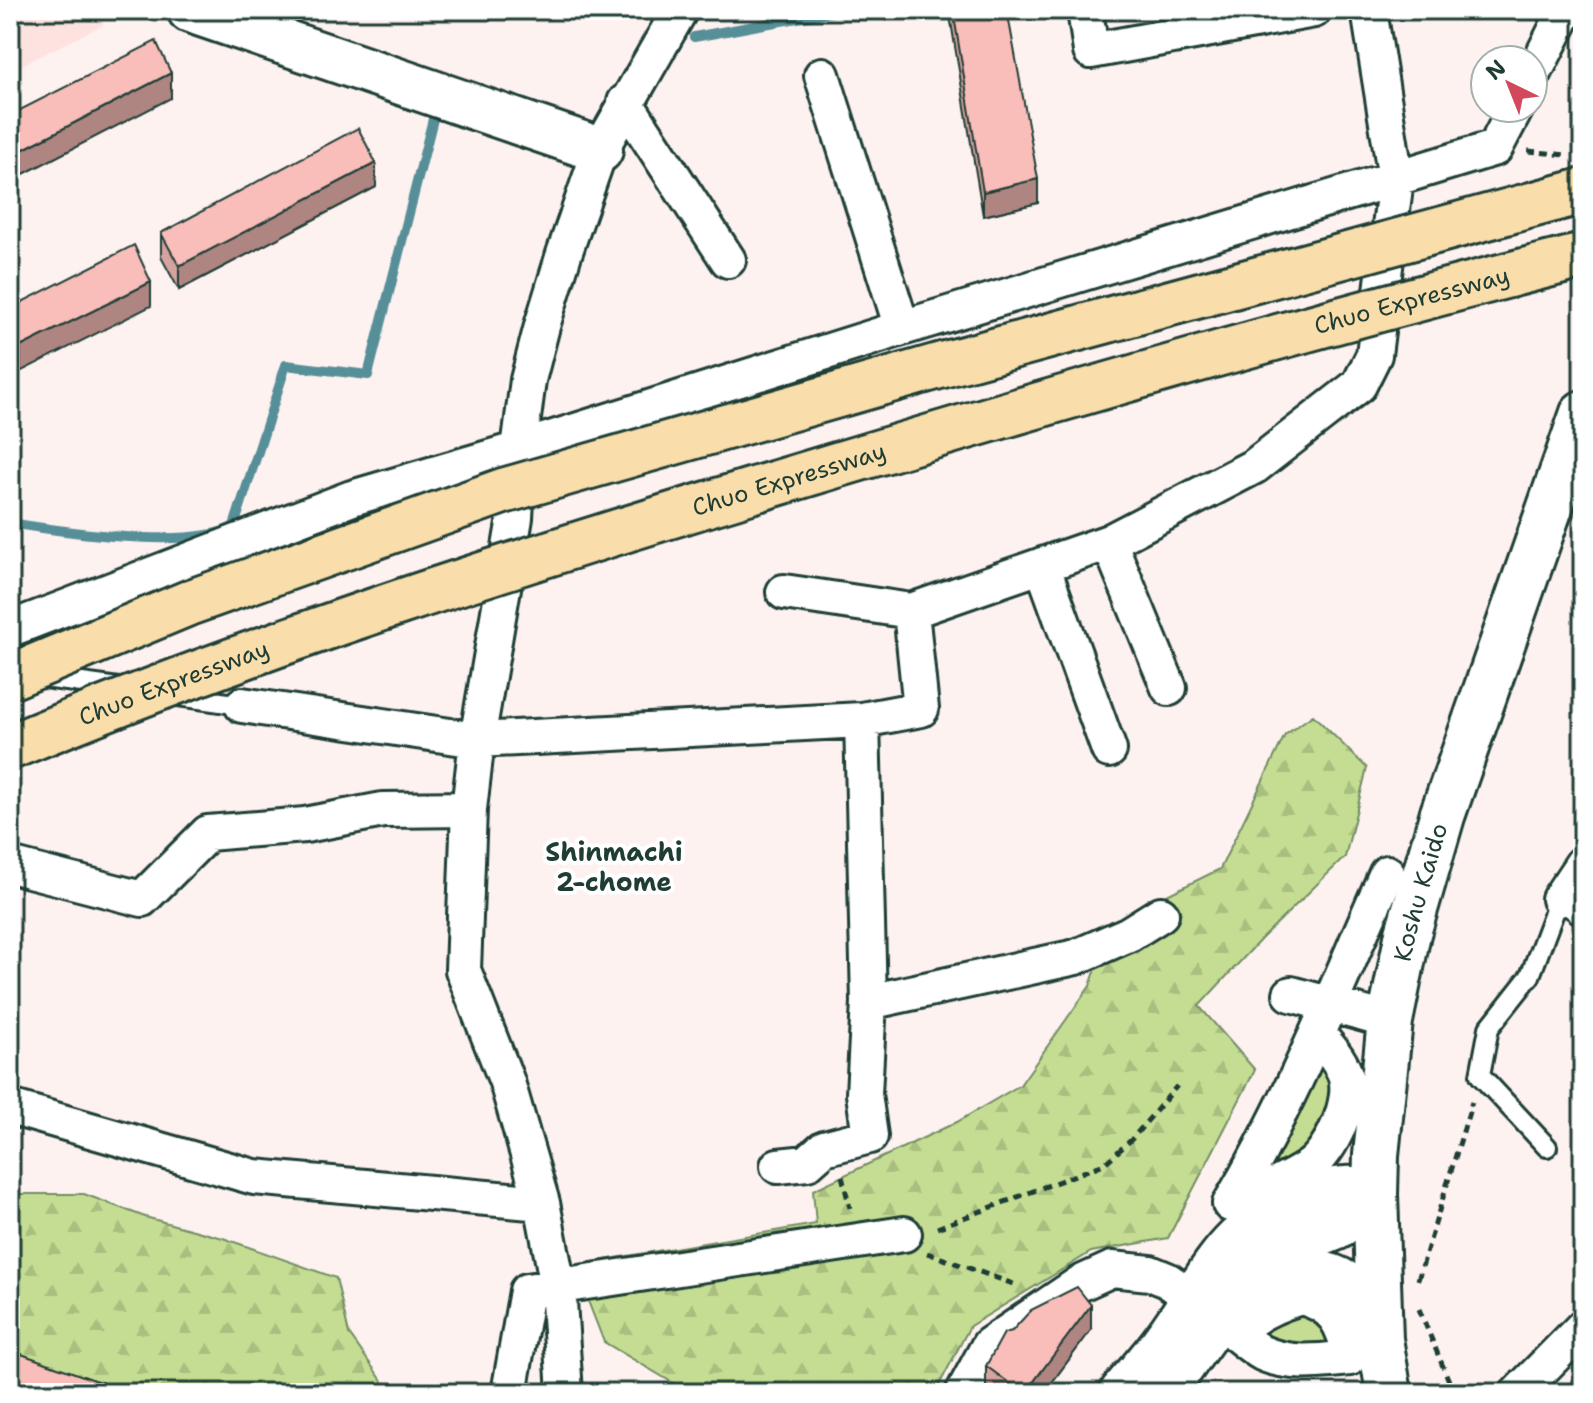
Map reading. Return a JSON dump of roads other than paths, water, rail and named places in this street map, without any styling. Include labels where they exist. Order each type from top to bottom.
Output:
[{"type":"highway","points":[[10,675],[191,602],[503,491],[946,364],[1576,173]]},
{"type":"highway","name":"Chuo Expressway","points":[[10,747],[69,722],[288,642],[545,553],[963,426],[1441,292],[1583,256]]},
{"type":"street","points":[[190,10],[600,150]]},
{"type":"street","points":[[565,1393],[558,1286],[542,1203],[507,1082],[463,970],[469,809],[477,740],[515,518],[519,449],[528,380],[542,326],[600,150],[680,10]]},
{"type":"street","points":[[1085,10],[1091,51],[1314,10]]},
{"type":"street","points":[[784,592],[911,611],[1109,542],[1255,466],[1359,385],[1374,355],[1396,179],[1369,10]]},
{"type":"street","points":[[1549,44],[1566,10]]},
{"type":"street","points":[[822,75],[902,328]]},
{"type":"street","points":[[625,102],[728,260]]},
{"type":"street","points":[[10,629],[352,498],[1495,148],[1508,124]]},
{"type":"street","name":"Koshu Kaido","points":[[1389,1393],[1380,1339],[1375,1194],[1390,1021],[1408,933],[1442,816],[1583,413]]},
{"type":"street","points":[[1109,542],[1169,688]]},
{"type":"street","points":[[1042,565],[1109,750]]},
{"type":"street","points":[[242,705],[477,740],[862,720],[921,709],[911,611]]},
{"type":"street","points":[[778,1166],[807,1163],[824,1148],[870,1136],[864,1094],[869,1002],[862,720]]},
{"type":"street","points":[[10,865],[142,899],[208,833],[305,825],[383,810],[469,809]]},
{"type":"street","points":[[1571,908],[1583,863]]},
{"type":"street","points":[[1291,994],[1323,1019],[1333,1051],[1346,1077],[1347,1103],[1329,1147],[1312,1166],[1230,1204],[1297,1080],[1323,1019],[1387,873]]},
{"type":"street","points":[[869,1002],[1076,957],[1129,934],[1161,914]]},
{"type":"street","points":[[1323,1019],[1390,1021]]},
{"type":"street","points":[[10,1107],[254,1177],[542,1203]]},
{"type":"street","points":[[1163,1393],[1243,1281],[1278,1251],[1337,1227],[1375,1194]]},
{"type":"street","points":[[509,1393],[527,1291],[904,1234]]},
{"type":"street","points":[[963,1393],[989,1345],[1079,1284],[1112,1269],[1150,1273],[1167,1280],[1216,1316]]},
{"type":"street","points":[[1122,1393],[1164,1342],[1216,1316],[1249,1289],[1278,1275],[1309,1273],[1341,1280],[1362,1304],[1380,1339]]},
{"type":"street","points":[[1518,1393],[1583,1327]]},
{"type":"lane","points":[[10,675],[242,705]]},
{"type":"lane","points":[[1547,1147],[1480,1075],[1489,1028],[1530,976],[1571,908]]},
{"type":"waterway","points":[[694,37],[841,10]]},
{"type":"waterway","points":[[10,523],[92,534],[158,538],[215,533],[234,526],[286,365],[368,375],[433,119]]},
{"type":"district","name":"Shinmachi 2-chome","points":[[614,866]]}]
